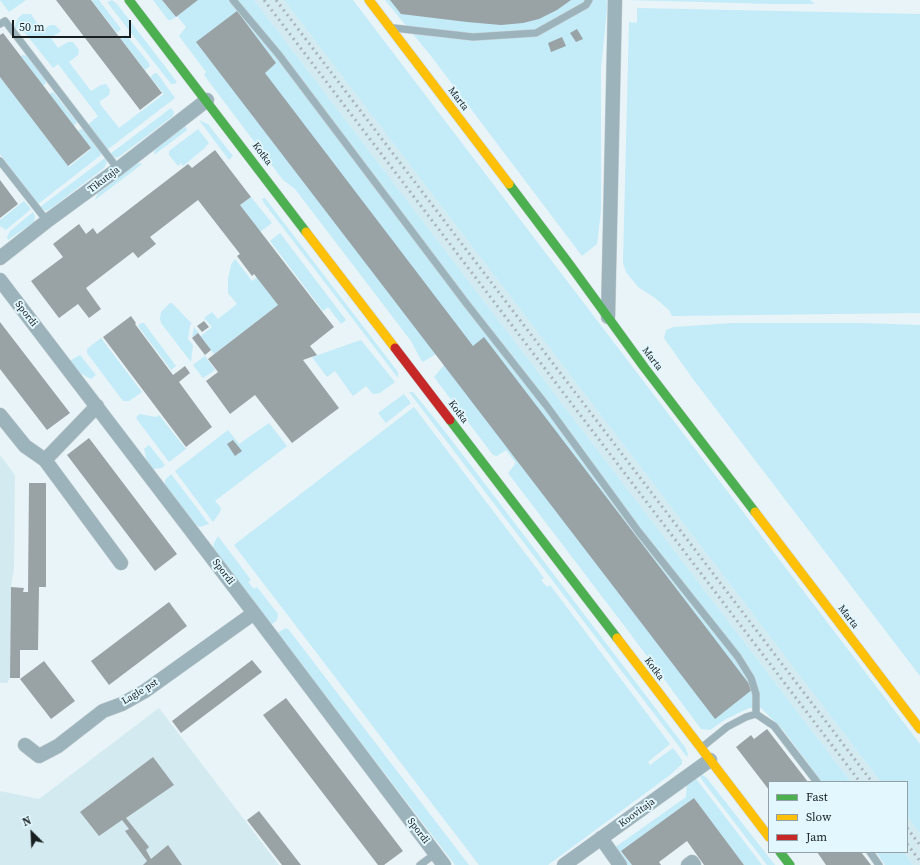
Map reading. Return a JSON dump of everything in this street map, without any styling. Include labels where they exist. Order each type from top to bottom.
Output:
[{"type":"street","name":"Kotka","points":[[129,0],[207,100],[768,836]]},
{"type":"street","name":"Marta","points":[[369,0],[644,367],[920,729]]},
{"type":"street","points":[[608,317],[615,0]]},
{"type":"street","name":"Tikutaja","points":[[0,258],[47,220],[118,169],[207,100]]},
{"type":"street","name":"Spordi","points":[[0,280],[254,613],[439,860]]},
{"type":"street","points":[[45,460],[97,406]]},
{"type":"street","points":[[0,415],[25,446],[45,460],[121,563]]},
{"type":"street","name":"Lagle pst","points":[[25,745],[38,756],[58,746],[103,711],[122,704],[145,691],[254,613]]},
{"type":"street","name":"Koovitaja","points":[[564,865],[710,760]]},
{"type":"street","points":[[601,838],[620,865]]},
{"type":"street","points":[[781,853],[790,865]]},
{"type":"street","points":[[688,865],[692,862],[694,865]]},
{"type":"lane","points":[[234,0],[279,55],[466,303],[546,405],[638,531],[738,657],[751,678],[756,694],[756,714]]},
{"type":"lane","points":[[391,28],[473,38],[536,33],[586,5],[589,0]]},
{"type":"lane","points":[[0,24],[5,21],[118,169]]},
{"type":"lane","points":[[0,161],[47,220]]},
{"type":"lane","points":[[701,748],[727,727],[746,717],[756,714]]},
{"type":"lane","points":[[756,714],[774,726],[815,781]]},
{"type":"lane","points":[[871,853],[879,865]]},
{"type":"lane","points":[[420,865],[439,860]]},
{"type":"shaded area","points":[[0,0],[26,0],[9,12]]},
{"type":"shaded area","points":[[99,0],[121,29],[117,33],[92,1]]},
{"type":"shaded area","points":[[112,0],[117,4],[177,82],[171,84],[107,2]]},
{"type":"shaded area","points":[[153,0],[162,0],[176,17],[168,20]]},
{"type":"shaded area","points":[[198,0],[254,0],[850,781],[821,781],[783,730],[761,708],[749,708],[726,719],[710,730],[701,729],[508,473],[516,463],[506,450],[497,456],[493,455],[434,377],[444,365],[436,354],[423,362],[421,360],[411,341],[295,189],[283,180],[204,75],[206,72],[179,36],[186,27],[177,16]]},
{"type":"shaded area","points":[[254,0],[284,0],[880,781],[850,781]]},
{"type":"shaded area","points":[[284,0],[353,0],[920,744],[920,833],[908,817],[908,781],[880,781]]},
{"type":"shaded area","points":[[385,0],[608,0],[601,68],[601,211],[597,244],[582,256],[431,56]]},
{"type":"shaded area","points":[[628,0],[810,0],[815,4],[772,4]]},
{"type":"shaded area","points":[[637,8],[920,14],[920,313],[672,316],[669,310],[655,298],[638,287],[626,272],[623,263],[629,22],[637,23]]},
{"type":"shaded area","points":[[23,14],[31,14],[42,31],[50,25],[55,25],[61,31],[51,38],[58,48],[68,42],[73,42],[79,50],[78,55],[69,62],[91,91],[101,85],[106,84],[110,90],[109,95],[100,101],[100,104],[119,128],[164,94],[150,77],[155,73],[157,73],[175,98],[107,150],[88,125],[98,116],[58,64],[53,68],[22,29],[14,28],[18,18]]},
{"type":"shaded area","points":[[125,35],[149,63],[150,66],[145,70],[120,38]]},
{"type":"shaded area","points":[[21,56],[27,56],[45,80],[46,83],[43,86]]},
{"type":"shaded area","points":[[0,77],[69,167],[91,149],[78,131],[81,129],[83,129],[101,152],[101,155],[38,204],[0,154]]},
{"type":"shaded area","points":[[53,92],[77,122],[74,126],[49,94]]},
{"type":"shaded area","points":[[171,108],[174,112],[173,116],[120,156],[116,158],[110,154]]},
{"type":"shaded area","points":[[199,120],[208,124],[233,156],[229,160]]},
{"type":"shaded area","points":[[185,126],[187,130],[154,155],[155,149],[158,146]]},
{"type":"shaded area","points":[[198,129],[209,143],[183,166],[181,163],[178,166],[169,155],[169,151]]},
{"type":"shaded area","points":[[105,158],[107,162],[104,168],[50,209],[46,211],[40,207]]},
{"type":"shaded area","points":[[136,164],[142,164],[95,200],[98,193]]},
{"type":"shaded area","points":[[251,197],[272,223],[260,232],[240,205]]},
{"type":"shaded area","points":[[265,198],[398,372],[398,378],[264,203],[262,199]]},
{"type":"shaded area","points":[[24,201],[31,209],[6,230],[0,226],[0,220]]},
{"type":"shaded area","points":[[33,212],[35,216],[34,222],[8,240],[7,237],[10,231]]},
{"type":"shaded area","points":[[280,233],[346,320],[341,324],[328,307],[323,311],[270,241]]},
{"type":"shaded area","points":[[235,259],[252,281],[257,277],[278,305],[214,354],[198,334],[192,337],[194,327],[201,336],[212,327],[204,318],[212,312],[218,319],[237,304],[228,293],[228,279],[231,265]]},
{"type":"shaded area","points":[[170,303],[172,303],[192,324],[190,325],[188,339],[193,345],[191,362],[161,323],[161,312]]},
{"type":"shaded area","points":[[141,323],[144,323],[176,366],[171,370],[138,326]]},
{"type":"shaded area","points":[[732,323],[861,323],[920,325],[920,676],[693,379],[664,338],[666,330],[674,327]]},
{"type":"shaded area","points":[[101,338],[142,392],[129,401],[123,401],[87,353],[87,349]]},
{"type":"shaded area","points":[[361,340],[395,382],[380,393],[373,394],[366,386],[353,396],[335,371],[327,377],[312,357]]},
{"type":"shaded area","points":[[80,355],[96,375],[91,379],[80,373],[70,361]]},
{"type":"shaded area","points":[[205,356],[215,370],[203,378],[193,365]]},
{"type":"shaded area","points":[[409,392],[413,392],[447,434],[685,747],[688,754],[687,757]]},
{"type":"shaded area","points":[[404,394],[411,403],[386,423],[378,413]]},
{"type":"shaded area","points":[[414,407],[544,578],[541,580],[547,587],[550,585],[670,744],[648,762],[650,765],[673,748],[682,760],[682,764],[670,775],[548,865],[479,865],[234,545]]},
{"type":"shaded area","points":[[139,414],[156,417],[159,415],[186,449],[169,462],[136,418]]},
{"type":"shaded area","points":[[269,423],[287,446],[215,501],[221,508],[213,522],[175,471],[228,430],[239,444]]},
{"type":"shaded area","points":[[149,445],[165,465],[162,468],[153,469],[147,462],[144,449]]},
{"type":"shaded area","points":[[0,455],[15,475],[14,569],[11,587],[10,678],[7,683],[0,683]]},
{"type":"shaded area","points":[[171,474],[209,524],[200,527],[192,523],[165,487],[165,480]]},
{"type":"shaded area","points":[[218,536],[251,580],[248,582],[254,589],[257,587],[278,614],[277,620],[271,625],[215,553],[213,548]]},
{"type":"shaded area","points":[[286,628],[469,865],[455,865],[277,633]]},
{"type":"shaded area","points":[[159,708],[279,865],[0,865],[0,791],[39,799]]},
{"type":"shaded area","points":[[699,774],[706,777],[775,865],[767,865]]},
{"type":"shaded area","points":[[694,776],[762,865],[744,865],[694,798],[622,851],[632,865],[618,865],[614,848],[686,797],[687,782]]},
{"type":"shaded area","points":[[908,817],[920,833],[920,865],[913,865],[905,853],[908,853]]},
{"type":"shaded area","points":[[877,853],[905,853],[913,865],[885,865]]},
{"type":"building","points":[[56,0],[91,0],[162,93],[140,110]]},
{"type":"building","points":[[162,0],[198,0],[176,17]]},
{"type":"building","points":[[390,0],[571,0],[557,10],[539,19],[523,23],[501,25],[401,14]]},
{"type":"building","points":[[237,11],[276,63],[265,73],[473,346],[484,337],[753,689],[715,719],[196,42]]},
{"type":"building","points":[[577,29],[583,39],[576,42],[570,33]]},
{"type":"building","points":[[3,33],[91,148],[68,166],[0,77],[0,35]]},
{"type":"building","points":[[562,37],[566,46],[551,52],[548,43]]},
{"type":"building","points":[[215,150],[251,197],[240,205],[334,327],[310,346],[317,355],[303,360],[339,408],[292,443],[255,395],[230,414],[206,381],[218,372],[208,359],[278,305],[254,274],[252,276],[237,256],[240,254],[198,200],[150,237],[156,244],[138,258],[133,252],[86,288],[101,309],[89,318],[78,304],[59,318],[31,281],[63,257],[53,244],[79,224],[86,234],[93,228],[97,234],[188,164],[192,168]]},
{"type":"building","points":[[0,180],[18,204],[0,218]]},
{"type":"building","points":[[131,316],[136,323],[135,324],[173,375],[185,366],[190,373],[179,382],[212,427],[186,447],[103,337]]},
{"type":"building","points":[[204,321],[209,327],[202,332],[197,326]]},
{"type":"building","points":[[0,322],[70,413],[47,430],[0,369]]},
{"type":"building","points":[[198,333],[211,350],[205,355],[192,338]]},
{"type":"building","points":[[89,438],[177,554],[155,571],[67,455]]},
{"type":"building","points":[[233,440],[242,451],[235,456],[227,444]]},
{"type":"building","points":[[29,483],[46,483],[46,587],[39,587],[38,650],[20,650],[20,678],[10,678],[11,587],[24,588],[23,592],[28,592]]},
{"type":"building","points":[[169,602],[187,626],[109,685],[91,661]]},
{"type":"building","points":[[252,660],[262,672],[181,733],[172,721]]},
{"type":"building","points":[[44,661],[75,701],[51,719],[20,679]]},
{"type":"building","points":[[286,698],[403,851],[384,865],[378,865],[263,715]]},
{"type":"building","points":[[767,729],[807,781],[768,781],[768,789],[736,747],[751,735],[754,739]]},
{"type":"building","points":[[153,757],[174,785],[126,818],[149,847],[146,850],[151,859],[168,845],[182,865],[143,865],[147,861],[125,831],[129,829],[122,820],[99,836],[80,812]]},
{"type":"building","points":[[694,798],[744,865],[704,865],[687,841],[659,862],[661,865],[632,865],[621,851]]},
{"type":"building","points":[[259,811],[301,865],[282,865],[247,820]]},
{"type":"building","points":[[818,853],[862,853],[871,865],[826,865]]},
{"type":"railway","points":[[264,0],[859,781]]},
{"type":"railway","points":[[276,0],[871,781]]},
{"type":"railway","points":[[908,829],[920,845]]},
{"type":"railway","points":[[908,845],[920,861]]},
{"type":"traffic: fast","points":[[129,0],[306,232]]},
{"type":"traffic: fast","points":[[509,184],[644,367],[755,512]]},
{"type":"traffic: fast","points":[[450,420],[617,638]]},
{"type":"traffic: fast","points":[[781,853],[790,865]]},
{"type":"traffic: slow","points":[[369,0],[509,184]]},
{"type":"traffic: slow","points":[[306,232],[395,348]]},
{"type":"traffic: slow","points":[[755,512],[920,729]]},
{"type":"traffic: slow","points":[[617,638],[768,836]]},
{"type":"traffic: jam","points":[[395,348],[450,420]]}]
